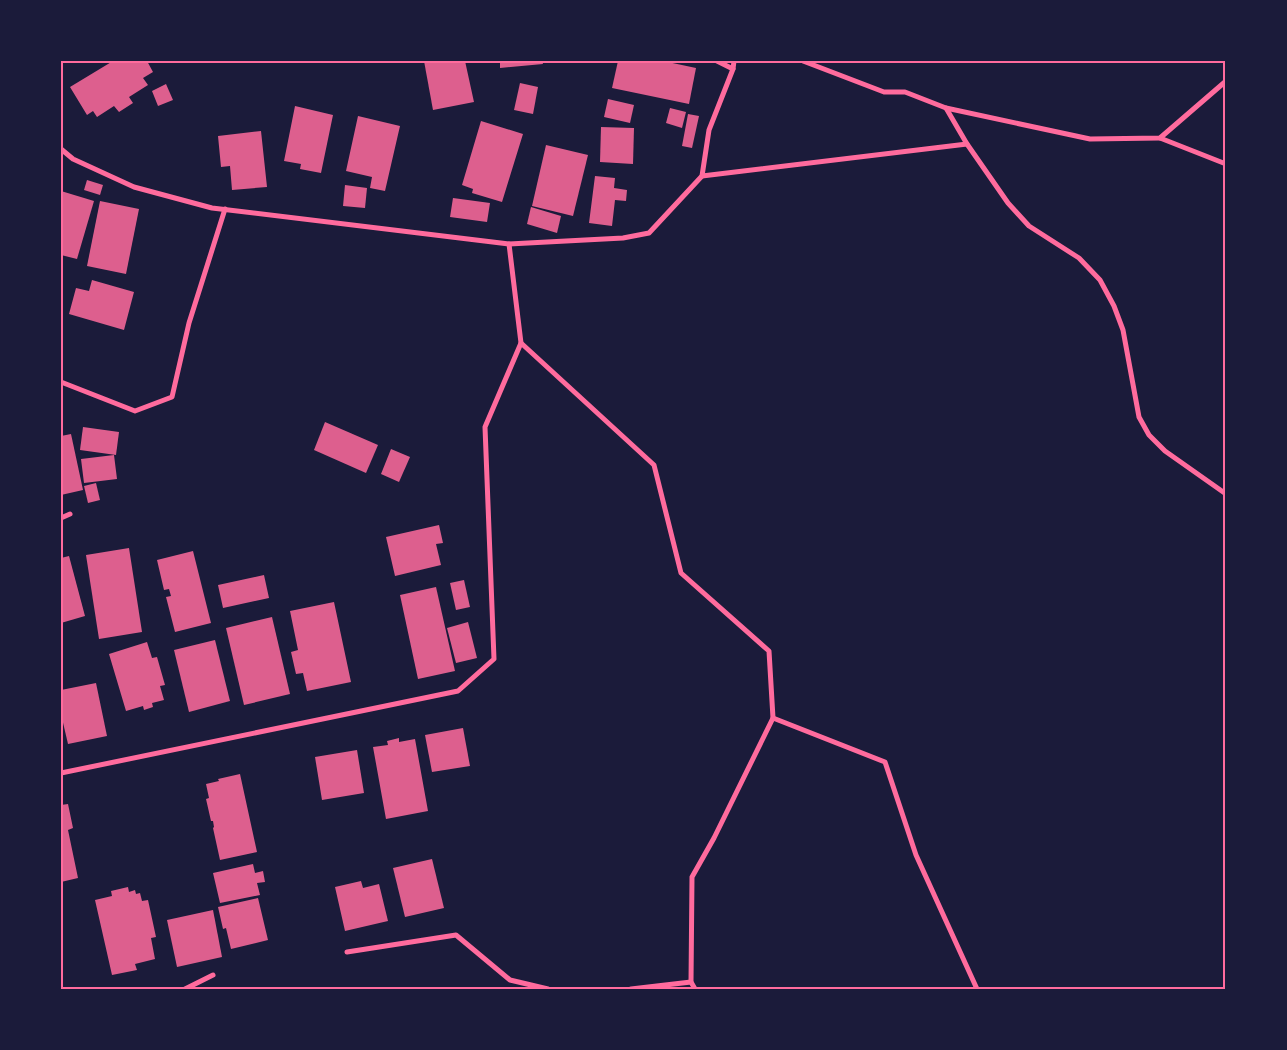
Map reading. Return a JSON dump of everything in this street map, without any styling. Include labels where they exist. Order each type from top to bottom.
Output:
[{"type":"street","points":[[717,61],[733,69]]},
{"type":"street","points":[[61,149],[73,159],[134,187],[212,208],[509,244],[623,238],[649,232],[702,176],[709,130],[733,69],[734,61]]},
{"type":"street","points":[[803,61],[884,92],[905,92],[946,108],[1090,138],[1160,138],[1226,164]]},
{"type":"street","points":[[1160,138],[1226,82]]},
{"type":"street","points":[[946,108],[967,144],[1008,203],[1029,226],[1078,258],[1100,280],[1114,306],[1123,330],[1139,417],[1146,429],[1165,451],[1226,494]]},
{"type":"street","points":[[702,176],[967,144]]},
{"type":"street","points":[[61,382],[135,411],[172,397],[188,322],[225,209]]},
{"type":"street","points":[[61,773],[458,691],[494,659],[485,427],[521,343],[509,244]]},
{"type":"street","points":[[521,343],[654,465],[681,573],[769,651],[773,718],[714,838],[692,877],[691,982],[695,989]]},
{"type":"street","points":[[61,518],[70,514]]},
{"type":"street","points":[[773,718],[885,762],[916,855],[977,989]]},
{"type":"street","points":[[347,952],[456,935],[510,980],[548,989]]},
{"type":"street","points":[[185,989],[213,975]]},
{"type":"street","points":[[631,989],[691,982]]},
{"type":"building","points":[[113,61],[147,61],[153,72],[143,78],[148,85],[129,97],[133,103],[119,112],[114,106],[97,117],[93,111],[87,115],[70,87]]},
{"type":"building","points":[[424,61],[465,61],[474,102],[433,110]]},
{"type":"building","points":[[500,61],[542,61],[543,64],[500,68]]},
{"type":"building","points":[[618,61],[663,61],[696,68],[689,104],[612,88]]},
{"type":"building","points":[[520,83],[538,87],[533,114],[514,110]]},
{"type":"building","points":[[166,84],[173,100],[158,106],[152,91]]},
{"type":"building","points":[[608,99],[634,105],[630,123],[604,117]]},
{"type":"building","points":[[295,106],[333,115],[321,173],[300,169],[301,164],[284,161]]},
{"type":"building","points":[[670,108],[686,112],[682,128],[666,123]]},
{"type":"building","points":[[688,114],[699,116],[692,148],[682,146]]},
{"type":"building","points":[[358,116],[400,126],[385,191],[370,188],[372,177],[346,171]]},
{"type":"building","points":[[481,121],[523,134],[502,202],[472,193],[473,189],[462,185]]},
{"type":"building","points":[[601,127],[634,128],[633,164],[600,162]]},
{"type":"building","points":[[261,131],[267,187],[232,190],[230,166],[221,167],[218,136]]},
{"type":"building","points":[[546,145],[588,155],[573,216],[532,206]]},
{"type":"building","points":[[595,176],[615,178],[614,188],[627,190],[626,201],[615,200],[612,226],[589,223]]},
{"type":"building","points":[[87,180],[103,185],[100,195],[84,190]]},
{"type":"building","points":[[345,185],[367,188],[365,208],[343,206]]},
{"type":"building","points":[[61,191],[94,201],[77,259],[61,255]]},
{"type":"building","points":[[453,198],[490,203],[487,222],[450,217]]},
{"type":"building","points":[[100,201],[139,209],[126,274],[87,266]]},
{"type":"building","points":[[531,207],[561,216],[557,233],[527,224]]},
{"type":"building","points":[[92,280],[134,292],[124,330],[69,314],[76,288],[89,291]]},
{"type":"building","points":[[325,422],[378,445],[366,473],[314,450]]},
{"type":"building","points":[[83,427],[119,432],[116,455],[80,450]]},
{"type":"building","points":[[71,434],[83,490],[61,495],[61,436]]},
{"type":"building","points":[[391,449],[410,457],[399,482],[381,474]]},
{"type":"building","points":[[114,455],[117,479],[84,483],[81,459]]},
{"type":"building","points":[[96,483],[100,500],[88,503],[84,486]]},
{"type":"building","points":[[439,525],[443,543],[436,544],[441,565],[395,576],[386,537]]},
{"type":"building","points":[[129,548],[142,632],[99,639],[86,555]]},
{"type":"building","points":[[193,551],[211,623],[175,632],[166,597],[171,596],[169,589],[164,590],[157,560]]},
{"type":"building","points":[[69,556],[85,616],[61,623],[61,558]]},
{"type":"building","points":[[264,575],[269,598],[223,608],[218,585]]},
{"type":"building","points":[[464,580],[470,607],[456,610],[450,583]]},
{"type":"building","points":[[436,587],[455,671],[418,679],[400,595]]},
{"type":"building","points":[[334,602],[351,682],[307,691],[303,673],[296,674],[291,652],[298,650],[290,611]]},
{"type":"building","points":[[272,617],[290,694],[244,705],[226,628]]},
{"type":"building","points":[[468,622],[477,658],[456,663],[447,628]]},
{"type":"building","points":[[215,640],[230,701],[189,712],[174,650]]},
{"type":"building","points":[[147,642],[152,658],[157,657],[165,685],[160,686],[164,700],[152,703],[153,707],[144,710],[143,706],[126,711],[109,654]]},
{"type":"building","points":[[96,683],[107,736],[68,744],[61,714],[61,690]]},
{"type":"building","points":[[463,728],[470,766],[432,772],[425,735]]},
{"type":"building","points":[[399,738],[399,742],[415,739],[428,811],[386,819],[373,747],[388,745],[387,741]]},
{"type":"building","points":[[357,750],[364,793],[322,800],[315,757]]},
{"type":"building","points":[[240,774],[257,852],[220,860],[213,821],[211,821],[206,799],[209,798],[206,784]]},
{"type":"building","points":[[68,804],[73,828],[68,830],[78,878],[61,882],[61,805]]},
{"type":"building","points":[[432,859],[444,908],[405,917],[393,868]]},
{"type":"building","points":[[253,864],[255,873],[263,871],[265,882],[257,883],[260,895],[220,903],[213,873]]},
{"type":"building","points":[[361,881],[363,888],[379,884],[388,921],[345,931],[335,887]]},
{"type":"building","points":[[128,887],[129,892],[135,890],[136,894],[140,893],[142,901],[148,900],[156,937],[151,938],[155,959],[135,964],[137,970],[112,975],[95,900],[112,896],[111,891]]},
{"type":"building","points":[[258,898],[268,940],[231,949],[226,928],[223,929],[218,907]]},
{"type":"building","points":[[213,910],[222,957],[177,967],[167,920]]}]
